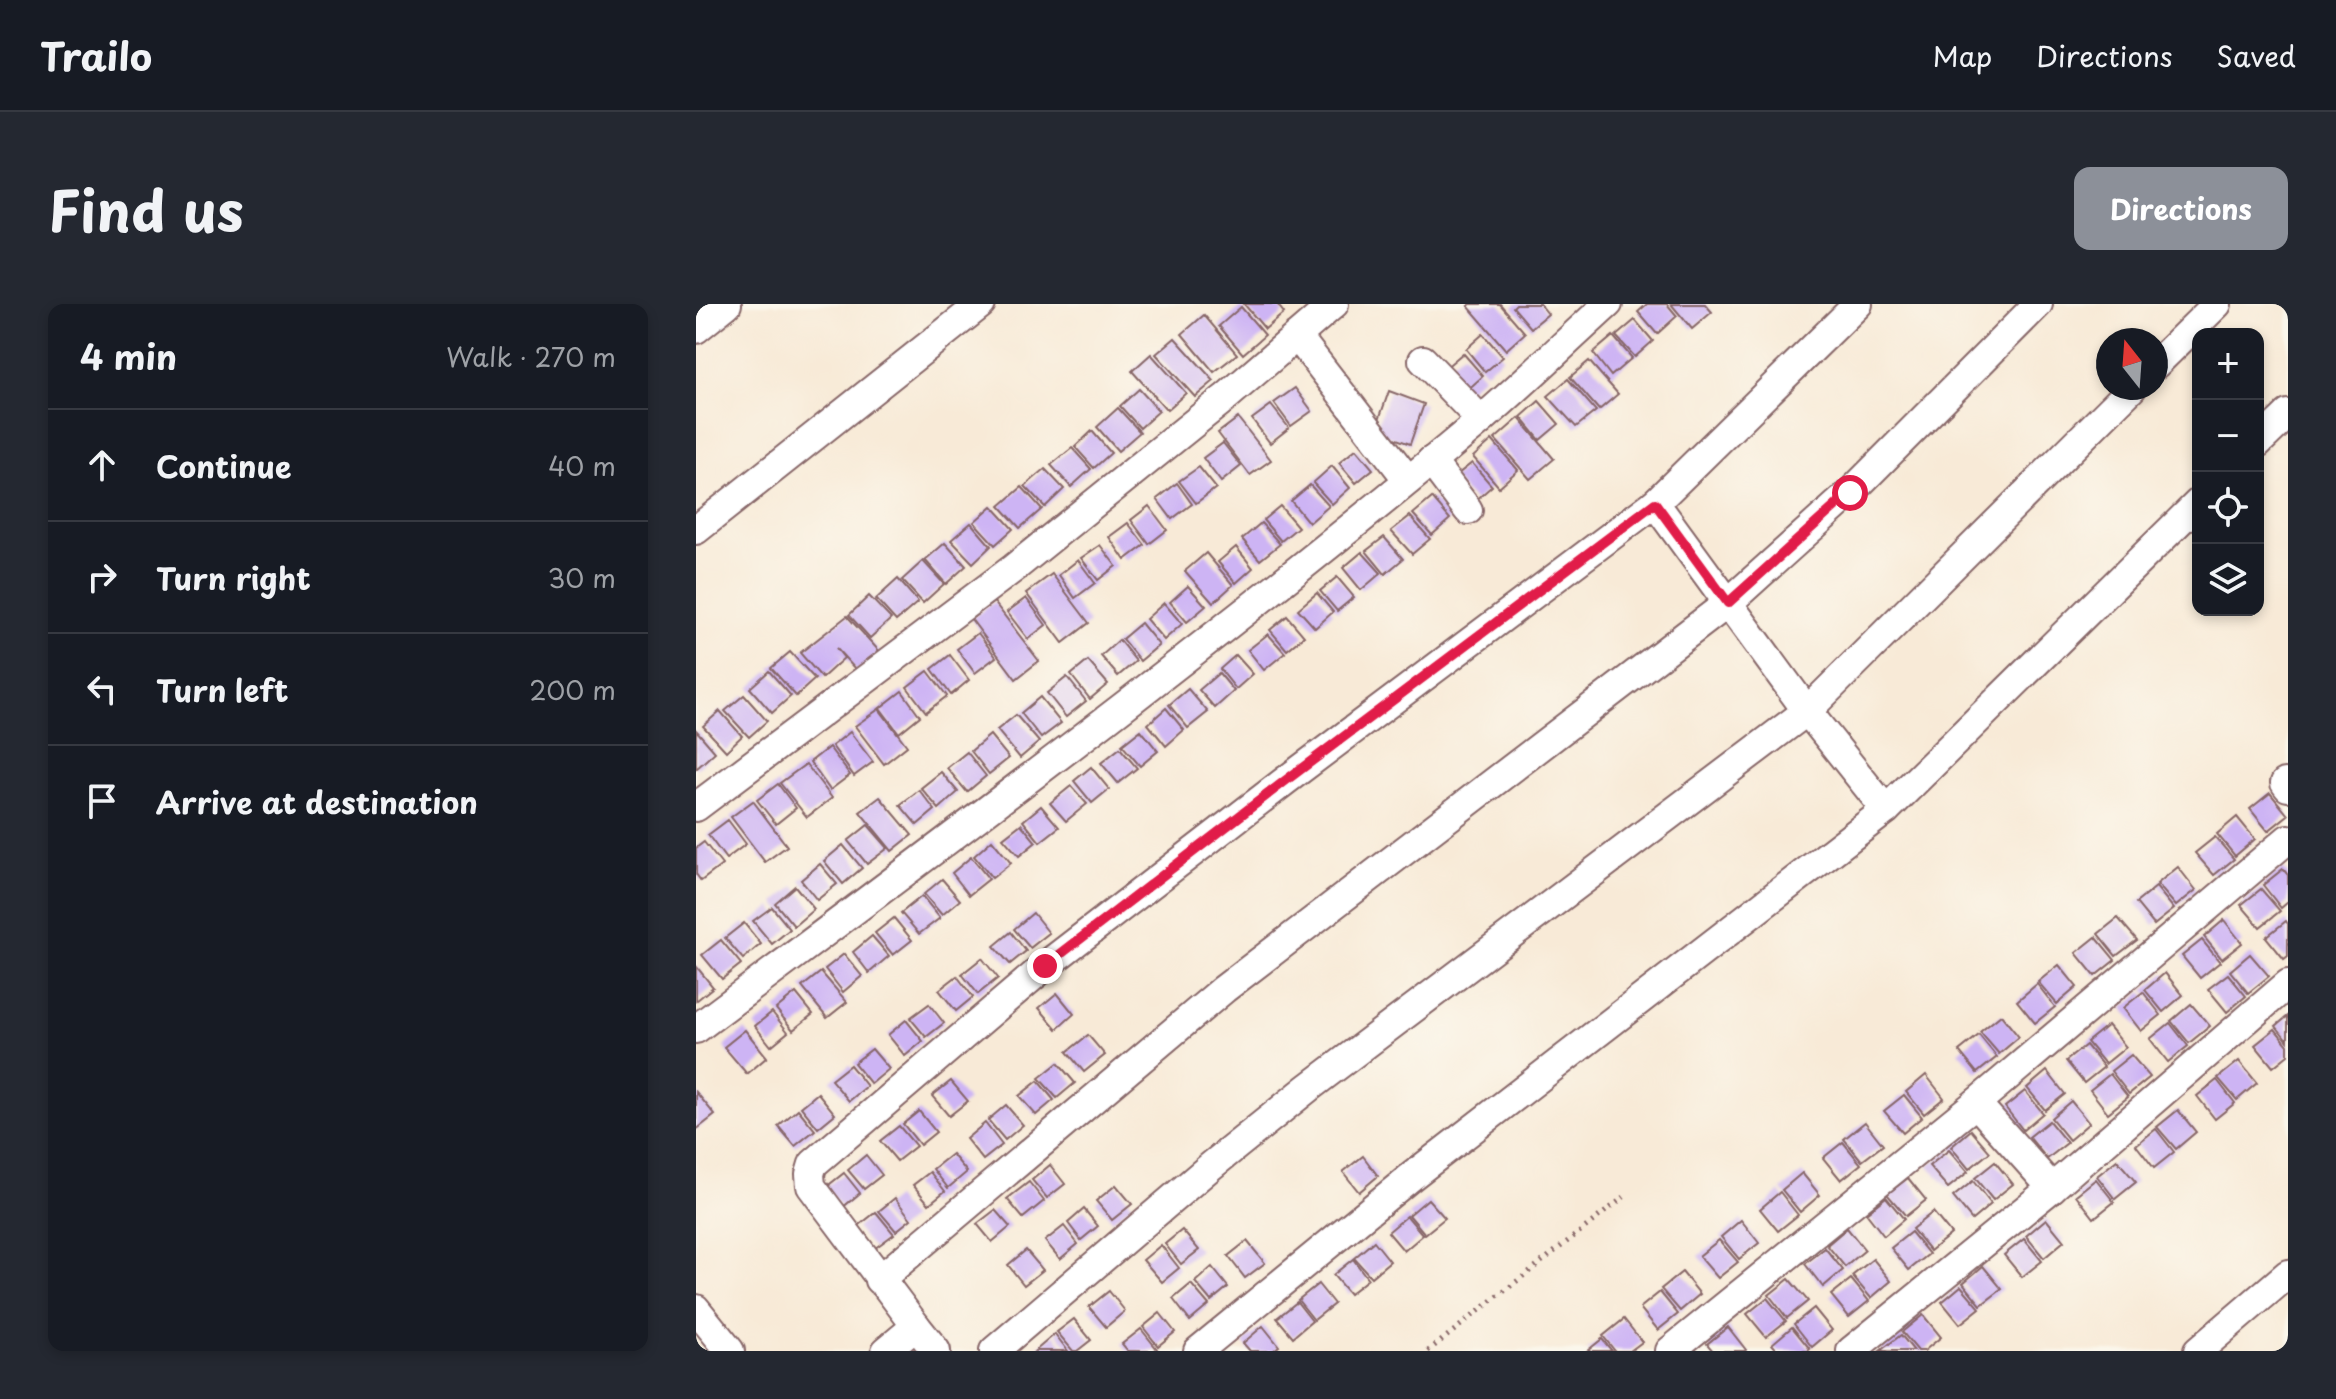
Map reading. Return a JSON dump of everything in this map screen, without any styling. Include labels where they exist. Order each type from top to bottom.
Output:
[{"type":"street","points":[[696,329],[727,304]]},
{"type":"street","points":[[696,530],[981,304]]},
{"type":"street","points":[[696,807],[1014,568],[1225,398],[1334,304]]},
{"type":"street","points":[[696,1029],[969,824],[1408,480],[1481,420],[1608,304]]},
{"type":"street","points":[[936,1351],[879,1280],[811,1186],[810,1170],[823,1153],[1045,966],[1655,503],[1858,304]]},
{"type":"street","points":[[879,1280],[1224,989],[1728,603],[1850,493],[2038,304]]},
{"type":"street","points":[[2168,352],[2217,304]]},
{"type":"street","points":[[1297,336],[1408,480]]},
{"type":"street","points":[[1423,360],[1481,420]]},
{"type":"street","points":[[994,1351],[1211,1166],[1296,1098],[1807,711],[2120,400]]},
{"type":"street","points":[[2264,437],[2288,414]]},
{"type":"street","points":[[1431,461],[1468,510]]},
{"type":"street","points":[[1655,503],[1807,711],[1886,810]]},
{"type":"street","points":[[1198,1351],[1412,1176],[1886,810],[2192,509]]},
{"type":"street","points":[[1670,1351],[1976,1103],[2288,839]]},
{"type":"street","points":[[1851,1351],[2052,1188],[2288,984]]},
{"type":"street","points":[[1976,1103],[2052,1188]]},
{"type":"street","points":[[2198,1351],[2288,1274]]},
{"type":"street","points":[[696,1309],[721,1348]]},
{"type":"street","points":[[886,1351],[916,1326]]},
{"type":"path","points":[[1428,1351],[1624,1197]]},
{"type":"building","points":[[1244,304],[1277,304],[1284,313],[1265,329]]},
{"type":"building","points":[[1500,304],[1525,333],[1506,350],[1468,306]]},
{"type":"building","points":[[1516,304],[1540,304],[1548,314],[1531,328],[1513,307]]},
{"type":"building","points":[[1647,304],[1667,304],[1677,316],[1657,334],[1638,312]]},
{"type":"building","points":[[1671,304],[1705,304],[1712,312],[1692,329]]},
{"type":"building","points":[[1241,307],[1265,335],[1243,354],[1219,326]]},
{"type":"building","points":[[1204,315],[1237,354],[1214,372],[1182,334]]},
{"type":"building","points":[[1635,320],[1653,341],[1635,357],[1616,336]]},
{"type":"building","points":[[1483,334],[1503,357],[1485,372],[1466,349]]},
{"type":"building","points":[[1613,336],[1632,358],[1611,376],[1593,353]]},
{"type":"building","points":[[1175,338],[1214,381],[1195,397],[1156,354]]},
{"type":"building","points":[[1463,353],[1483,376],[1464,393],[1444,369]]},
{"type":"building","points":[[1151,354],[1186,393],[1167,410],[1132,371]]},
{"type":"building","points":[[1589,361],[1618,394],[1599,410],[1570,377]]},
{"type":"building","points":[[1568,379],[1596,411],[1576,427],[1548,396]]},
{"type":"building","points":[[1295,388],[1312,411],[1291,426],[1274,403]]},
{"type":"building","points":[[1139,389],[1159,411],[1140,428],[1120,406]]},
{"type":"building","points":[[1389,391],[1424,404],[1410,444],[1375,431]]},
{"type":"building","points":[[1539,401],[1559,424],[1540,440],[1521,417]]},
{"type":"building","points":[[1271,405],[1289,428],[1270,443],[1252,419]]},
{"type":"building","points":[[1118,408],[1140,432],[1118,451],[1097,427]]},
{"type":"building","points":[[1238,418],[1271,460],[1250,475],[1218,433]]},
{"type":"building","points":[[1519,418],[1554,459],[1530,479],[1495,439]]},
{"type":"building","points":[[1092,431],[1111,453],[1094,468],[1075,447]]},
{"type":"building","points":[[1492,440],[1518,470],[1499,487],[1473,457]]},
{"type":"building","points":[[1223,443],[1241,466],[1221,482],[1203,458]]},
{"type":"building","points":[[1072,448],[1091,469],[1071,487],[1051,465]]},
{"type":"building","points":[[1356,449],[1373,469],[1356,483],[1339,463]]},
{"type":"building","points":[[1472,463],[1492,486],[1474,502],[1453,478]]},
{"type":"building","points":[[1332,466],[1350,488],[1332,504],[1313,483]]},
{"type":"building","points":[[1199,467],[1216,488],[1196,503],[1179,481]]},
{"type":"building","points":[[1045,469],[1064,489],[1045,507],[1025,486]]},
{"type":"building","points":[[1177,483],[1192,504],[1172,519],[1157,499]]},
{"type":"building","points":[[1310,485],[1329,506],[1309,523],[1291,501]]},
{"type":"building","points":[[1022,487],[1042,509],[1020,528],[1000,506]]},
{"type":"building","points":[[1432,498],[1450,519],[1432,535],[1413,514]]},
{"type":"building","points":[[992,506],[1013,529],[995,545],[974,522]]},
{"type":"building","points":[[1149,506],[1167,530],[1149,544],[1131,520]]},
{"type":"building","points":[[1280,506],[1298,527],[1281,541],[1263,520]]},
{"type":"building","points":[[1410,516],[1430,539],[1412,554],[1391,531]]},
{"type":"building","points":[[971,523],[991,546],[973,563],[951,540]]},
{"type":"building","points":[[1128,523],[1145,545],[1125,560],[1109,537]]},
{"type":"building","points":[[1261,523],[1280,544],[1260,560],[1242,539]]},
{"type":"building","points":[[1384,537],[1403,559],[1385,574],[1366,551]]},
{"type":"building","points":[[945,543],[966,566],[946,584],[925,560]]},
{"type":"building","points":[[1100,545],[1116,566],[1098,580],[1081,558]]},
{"type":"building","points":[[1236,547],[1253,568],[1236,583],[1218,562]]},
{"type":"building","points":[[1362,552],[1381,573],[1361,590],[1343,568]]},
{"type":"building","points":[[1206,553],[1233,585],[1213,603],[1185,571]]},
{"type":"building","points":[[1078,560],[1095,583],[1075,598],[1059,575]]},
{"type":"building","points":[[923,561],[944,584],[923,603],[902,580]]},
{"type":"building","points":[[1052,574],[1089,623],[1063,643],[1026,593]]},
{"type":"building","points":[[1337,577],[1354,597],[1337,611],[1320,591]]},
{"type":"building","points":[[898,579],[918,602],[896,621],[876,599]]},
{"type":"building","points":[[1188,586],[1206,606],[1187,622],[1170,602]]},
{"type":"building","points":[[1317,593],[1333,612],[1315,628],[1298,609]]},
{"type":"building","points":[[869,596],[891,619],[870,638],[849,615]]},
{"type":"building","points":[[1026,598],[1046,625],[1028,639],[1007,612]]},
{"type":"building","points":[[994,602],[1039,661],[1016,679],[971,619]]},
{"type":"building","points":[[1164,603],[1182,624],[1164,640],[1146,619]]},
{"type":"building","points":[[847,616],[880,652],[857,671],[836,648],[844,658],[822,678],[800,653]]},
{"type":"building","points":[[1287,616],[1304,636],[1287,650],[1270,630]]},
{"type":"building","points":[[1141,623],[1159,645],[1140,661],[1122,639]]},
{"type":"building","points":[[978,633],[996,657],[975,673],[957,649]]},
{"type":"building","points":[[1268,634],[1285,653],[1264,670],[1248,650]]},
{"type":"building","points":[[1119,640],[1136,661],[1118,676],[1101,656]]},
{"type":"building","points":[[790,652],[815,679],[796,696],[771,668]]},
{"type":"building","points":[[950,655],[969,680],[951,695],[932,669]]},
{"type":"building","points":[[1236,655],[1253,674],[1236,689],[1220,669]]},
{"type":"building","points":[[1088,661],[1108,684],[1090,699],[1071,675]]},
{"type":"building","points":[[769,671],[791,696],[772,713],[750,688]]},
{"type":"building","points":[[928,671],[947,696],[926,712],[907,687]]},
{"type":"building","points":[[1219,673],[1234,691],[1215,708],[1199,690]]},
{"type":"building","points":[[1067,677],[1086,701],[1066,717],[1047,693]]},
{"type":"building","points":[[1188,689],[1208,712],[1188,728],[1169,705]]},
{"type":"building","points":[[902,691],[920,716],[899,733],[880,708]]},
{"type":"building","points":[[744,695],[767,721],[749,737],[725,711]]},
{"type":"building","points":[[1040,697],[1061,723],[1041,738],[1021,713]]},
{"type":"building","points":[[1166,708],[1184,730],[1166,746],[1148,724]]},
{"type":"building","points":[[879,709],[907,746],[884,764],[855,726]]},
{"type":"building","points":[[720,711],[742,736],[726,751],[703,726]]},
{"type":"building","points":[[1016,715],[1039,742],[1020,758],[997,730]]},
{"type":"building","points":[[696,730],[715,752],[696,769]]},
{"type":"building","points":[[1141,730],[1158,751],[1140,766],[1122,745]]},
{"type":"building","points":[[850,732],[873,762],[854,776],[832,746]]},
{"type":"building","points":[[990,735],[1009,758],[989,774],[971,751]]},
{"type":"building","points":[[829,747],[850,775],[830,790],[810,762]]},
{"type":"building","points":[[1120,748],[1137,768],[1118,783],[1101,763]]},
{"type":"building","points":[[967,752],[986,776],[967,792],[947,768]]},
{"type":"building","points":[[806,764],[832,798],[807,817],[780,783]]},
{"type":"building","points":[[1091,767],[1109,789],[1092,803],[1074,781]]},
{"type":"building","points":[[941,772],[958,792],[939,809],[921,788]]},
{"type":"building","points":[[778,784],[796,808],[776,824],[757,800]]},
{"type":"building","points":[[1071,786],[1087,804],[1066,821],[1050,803]]},
{"type":"building","points":[[919,790],[935,810],[917,825],[900,805]]},
{"type":"building","points":[[2270,793],[2288,815],[2268,831],[2250,809]]},
{"type":"building","points":[[880,797],[912,835],[892,851],[860,812]]},
{"type":"building","points":[[753,801],[787,846],[765,862],[731,817]]},
{"type":"building","points":[[1041,806],[1059,827],[1040,842],[1023,821]]},
{"type":"building","points":[[2237,817],[2255,839],[2235,856],[2217,834]]},
{"type":"building","points":[[728,820],[746,844],[726,859],[708,835]]},
{"type":"building","points":[[1021,824],[1036,842],[1019,856],[1003,838]]},
{"type":"building","points":[[868,825],[888,848],[867,864],[848,841]]},
{"type":"building","points":[[2215,837],[2234,859],[2214,875],[2195,853]]},
{"type":"building","points":[[992,840],[1011,863],[992,878],[974,856]]},
{"type":"building","points":[[704,842],[722,865],[701,881],[696,874],[696,848]]},
{"type":"building","points":[[843,845],[862,868],[843,884],[824,861]]},
{"type":"building","points":[[971,857],[989,879],[969,895],[952,873]]},
{"type":"building","points":[[820,864],[837,884],[817,900],[801,880]]},
{"type":"building","points":[[2178,867],[2196,890],[2176,906],[2157,884]]},
{"type":"building","points":[[2283,869],[2288,875],[2288,902],[2281,908],[2263,885]]},
{"type":"building","points":[[942,879],[960,900],[942,915],[924,894]]},
{"type":"building","points":[[795,886],[814,909],[794,926],[775,903]]},
{"type":"building","points":[[2156,887],[2174,909],[2154,925],[2136,903]]},
{"type":"building","points":[[2261,889],[2280,911],[2260,927],[2241,905]]},
{"type":"building","points":[[922,896],[940,918],[919,934],[901,913]]},
{"type":"building","points":[[772,907],[790,929],[772,944],[753,921]]},
{"type":"building","points":[[1033,913],[1049,933],[1030,948],[1014,929]]},
{"type":"building","points":[[894,918],[912,940],[893,955],[875,933]]},
{"type":"building","points":[[2118,918],[2137,940],[2116,956],[2098,934]]},
{"type":"building","points":[[2224,920],[2242,943],[2222,959],[2204,937]]},
{"type":"building","points":[[2286,921],[2288,956],[2284,959],[2266,937]]},
{"type":"building","points":[[744,923],[761,944],[743,959],[725,938]]},
{"type":"building","points":[[1011,932],[1026,951],[1010,964],[994,946]]},
{"type":"building","points":[[872,936],[889,956],[869,973],[853,952]]},
{"type":"building","points":[[2096,937],[2115,960],[2095,976],[2076,953]]},
{"type":"building","points":[[721,940],[741,964],[722,979],[702,955]]},
{"type":"building","points":[[2202,940],[2220,962],[2200,978],[2182,956]]},
{"type":"building","points":[[844,954],[862,976],[843,992],[825,969]]},
{"type":"building","points":[[2250,954],[2269,976],[2248,993],[2230,971]]},
{"type":"building","points":[[982,958],[998,978],[978,994],[962,974]]},
{"type":"building","points":[[2059,965],[2077,987],[2057,1004],[2038,982]]},
{"type":"building","points":[[696,966],[713,987],[696,1001]]},
{"type":"building","points":[[821,972],[847,1002],[827,1018],[802,987]]},
{"type":"building","points":[[2165,973],[2183,995],[2163,1012],[2145,990]]},
{"type":"building","points":[[2228,974],[2246,996],[2227,1012],[2208,989]]},
{"type":"building","points":[[957,976],[973,997],[956,1011],[939,990]]},
{"type":"building","points":[[2037,984],[2055,1007],[2035,1023],[2017,1001]]},
{"type":"building","points":[[2143,992],[2161,1015],[2141,1031],[2123,1008]]},
{"type":"building","points":[[796,993],[813,1014],[793,1030],[776,1009]]},
{"type":"building","points":[[1057,993],[1074,1014],[1057,1029],[1039,1008]]},
{"type":"building","points":[[929,1004],[944,1023],[926,1037],[910,1018]]},
{"type":"building","points":[[2191,1004],[2210,1026],[2189,1043],[2171,1021]]},
{"type":"building","points":[[772,1012],[788,1032],[771,1046],[755,1026]]},
{"type":"building","points":[[2001,1015],[2019,1037],[1999,1054],[1980,1032]]},
{"type":"building","points":[[2288,1016],[2288,1041],[2276,1026]]},
{"type":"building","points":[[906,1020],[923,1041],[905,1056],[888,1035]]},
{"type":"building","points":[[2170,1023],[2188,1046],[2168,1062],[2150,1039]]},
{"type":"building","points":[[2108,1025],[2126,1047],[2105,1064],[2087,1042]]},
{"type":"building","points":[[2275,1029],[2288,1045],[2288,1055],[2273,1067],[2255,1045]]},
{"type":"building","points":[[745,1030],[767,1057],[747,1074],[724,1047]]},
{"type":"building","points":[[1088,1035],[1105,1055],[1084,1072],[1067,1052]]},
{"type":"building","points":[[1979,1035],[1997,1057],[1977,1073],[1959,1051]]},
{"type":"building","points":[[2086,1045],[2104,1067],[2084,1083],[2066,1061]]},
{"type":"building","points":[[872,1049],[889,1069],[871,1084],[854,1063]]},
{"type":"building","points":[[2131,1055],[2150,1077],[2129,1094],[2111,1071]]},
{"type":"building","points":[[2239,1061],[2257,1083],[2237,1100],[2218,1078]]},
{"type":"building","points":[[1058,1063],[1075,1083],[1057,1098],[1039,1078]]},
{"type":"building","points":[[850,1065],[867,1086],[849,1101],[831,1080]]},
{"type":"building","points":[[2047,1071],[2065,1094],[2045,1110],[2027,1088]]},
{"type":"building","points":[[2110,1074],[2128,1097],[2108,1113],[2090,1090]]},
{"type":"building","points":[[1926,1075],[1944,1098],[1924,1114],[1906,1092]]},
{"type":"building","points":[[2217,1080],[2235,1103],[2215,1119],[2197,1096]]},
{"type":"building","points":[[951,1081],[968,1101],[949,1116],[932,1096]]},
{"type":"building","points":[[1038,1081],[1054,1100],[1036,1115],[1019,1096]]},
{"type":"building","points":[[2025,1091],[2043,1113],[2023,1130],[2005,1107]]},
{"type":"building","points":[[696,1092],[715,1115],[696,1130]]},
{"type":"building","points":[[818,1093],[835,1114],[818,1128],[801,1107]]},
{"type":"building","points":[[1904,1095],[1922,1117],[1903,1133],[1884,1111]]},
{"type":"building","points":[[2071,1101],[2089,1123],[2069,1140],[2051,1118]]},
{"type":"building","points":[[1006,1105],[1023,1125],[1005,1140],[988,1120]]},
{"type":"building","points":[[798,1109],[815,1130],[795,1146],[778,1126]]},
{"type":"building","points":[[2178,1110],[2196,1132],[2176,1149],[2157,1127]]},
{"type":"building","points":[[919,1111],[936,1132],[920,1145],[903,1124]]},
{"type":"building","points":[[2049,1121],[2067,1143],[2047,1159],[2029,1137]]},
{"type":"building","points":[[1865,1122],[1883,1145],[1862,1161],[1844,1139]]},
{"type":"building","points":[[985,1123],[1002,1145],[983,1160],[966,1139]]},
{"type":"building","points":[[899,1126],[916,1146],[897,1161],[880,1141]]},
{"type":"building","points":[[2156,1129],[2174,1152],[2154,1168],[2136,1145]]},
{"type":"building","points":[[1971,1130],[1990,1152],[1969,1169],[1951,1147]]},
{"type":"building","points":[[1843,1142],[1861,1164],[1841,1180],[1823,1158]]},
{"type":"building","points":[[1949,1150],[1968,1172],[1948,1188],[1929,1166]]},
{"type":"building","points":[[952,1154],[967,1172],[948,1188],[933,1169]]},
{"type":"building","points":[[866,1155],[882,1175],[864,1189],[848,1170]]},
{"type":"building","points":[[1363,1156],[1378,1176],[1359,1192],[1343,1172]]},
{"type":"building","points":[[2117,1160],[2136,1182],[2115,1199],[2097,1176]]},
{"type":"building","points":[[1995,1162],[2013,1184],[1993,1200],[1975,1178]]},
{"type":"building","points":[[1050,1165],[1065,1184],[1047,1198],[1032,1180]]},
{"type":"building","points":[[930,1172],[945,1191],[929,1204],[913,1185]]},
{"type":"building","points":[[844,1173],[860,1193],[842,1208],[825,1188]]},
{"type":"building","points":[[1802,1173],[1820,1195],[1800,1212],[1782,1190]]},
{"type":"building","points":[[1908,1178],[1926,1200],[1906,1216],[1887,1194]]},
{"type":"building","points":[[2096,1179],[2114,1202],[2094,1218],[2076,1195]]},
{"type":"building","points":[[1973,1181],[1991,1204],[1972,1220],[1953,1197]]},
{"type":"building","points":[[1029,1182],[1044,1201],[1023,1218],[1007,1199]]},
{"type":"building","points":[[1116,1185],[1132,1204],[1112,1220],[1096,1201]]},
{"type":"building","points":[[1780,1192],[1798,1215],[1778,1231],[1760,1209]]},
{"type":"building","points":[[1886,1197],[1904,1219],[1884,1236],[1866,1213]]},
{"type":"building","points":[[895,1198],[911,1219],[896,1231],[879,1211]]},
{"type":"building","points":[[1428,1199],[1445,1218],[1425,1234],[1409,1215]]},
{"type":"building","points":[[1084,1209],[1098,1226],[1081,1240],[1068,1223]]},
{"type":"building","points":[[995,1210],[1010,1227],[992,1242],[977,1224]]},
{"type":"building","points":[[876,1212],[894,1234],[874,1249],[856,1228]]},
{"type":"building","points":[[1933,1212],[1951,1234],[1930,1251],[1912,1229]]},
{"type":"building","points":[[1407,1216],[1423,1235],[1404,1251],[1388,1232]]},
{"type":"building","points":[[2046,1219],[2064,1241],[2044,1258],[2026,1236]]},
{"type":"building","points":[[1741,1220],[1759,1243],[1739,1259],[1721,1237]]},
{"type":"building","points":[[1064,1226],[1078,1244],[1060,1259],[1045,1241]]},
{"type":"building","points":[[1847,1228],[1865,1250],[1845,1267],[1827,1245]]},
{"type":"building","points":[[1182,1230],[1199,1250],[1181,1264],[1165,1244]]},
{"type":"building","points":[[1911,1232],[1929,1254],[1909,1270],[1891,1248]]},
{"type":"building","points":[[2024,1239],[2042,1261],[2022,1277],[2004,1255]]},
{"type":"building","points":[[1719,1240],[1738,1262],[1718,1278],[1699,1256]]},
{"type":"building","points":[[1247,1241],[1265,1263],[1245,1278],[1228,1256]]},
{"type":"building","points":[[1374,1241],[1390,1261],[1371,1277],[1354,1258]]},
{"type":"building","points":[[1161,1245],[1179,1268],[1162,1282],[1143,1260]]},
{"type":"building","points":[[1825,1248],[1843,1270],[1823,1287],[1805,1264]]},
{"type":"building","points":[[1026,1250],[1043,1270],[1024,1285],[1008,1265]]},
{"type":"building","points":[[1353,1259],[1368,1279],[1349,1294],[1333,1275]]},
{"type":"building","points":[[1873,1259],[1891,1281],[1871,1298],[1852,1276]]},
{"type":"building","points":[[1983,1266],[2002,1289],[1981,1305],[1963,1283]]},
{"type":"building","points":[[1212,1267],[1228,1287],[1211,1301],[1195,1282]]},
{"type":"building","points":[[1682,1272],[1700,1294],[1680,1311],[1661,1289]]},
{"type":"building","points":[[1789,1279],[1808,1301],[1787,1318],[1769,1295]]},
{"type":"building","points":[[1851,1279],[1869,1301],[1849,1317],[1831,1295]]},
{"type":"building","points":[[1191,1284],[1209,1305],[1190,1321],[1173,1299]]},
{"type":"building","points":[[1318,1284],[1334,1304],[1314,1320],[1298,1300]]},
{"type":"building","points":[[1961,1286],[1980,1308],[1960,1324],[1942,1302]]},
{"type":"building","points":[[1109,1291],[1125,1311],[1106,1327],[1089,1307]]},
{"type":"building","points":[[1660,1292],[1678,1314],[1658,1330],[1640,1308]]},
{"type":"building","points":[[1767,1298],[1786,1321],[1766,1337],[1747,1314]]},
{"type":"building","points":[[1297,1302],[1312,1321],[1293,1337],[1277,1318]]},
{"type":"building","points":[[1814,1308],[1832,1330],[1812,1347],[1794,1324]]},
{"type":"building","points":[[1160,1313],[1175,1332],[1158,1346],[1143,1327]]},
{"type":"building","points":[[1923,1315],[1941,1337],[1924,1351],[1918,1351],[1902,1332]]},
{"type":"building","points":[[1074,1319],[1091,1340],[1077,1351],[1073,1351],[1057,1332]]},
{"type":"building","points":[[1624,1319],[1642,1342],[1630,1351],[1615,1351],[1603,1336]]},
{"type":"building","points":[[1263,1326],[1279,1346],[1273,1351],[1250,1351],[1243,1343]]},
{"type":"building","points":[[1728,1327],[1745,1351],[1713,1351],[1707,1344]]},
{"type":"building","points":[[1792,1327],[1810,1349],[1808,1351],[1778,1351],[1772,1344]]},
{"type":"building","points":[[1141,1329],[1157,1349],[1128,1351],[1122,1344]]},
{"type":"building","points":[[1055,1334],[1068,1351],[1035,1351]]},
{"type":"building","points":[[1901,1335],[1914,1351],[1880,1351]]},
{"type":"building","points":[[1602,1339],[1612,1351],[1587,1351]]},
{"type":"route","points":[[1045,966],[1655,503],[1728,603],[1850,493]]}]
